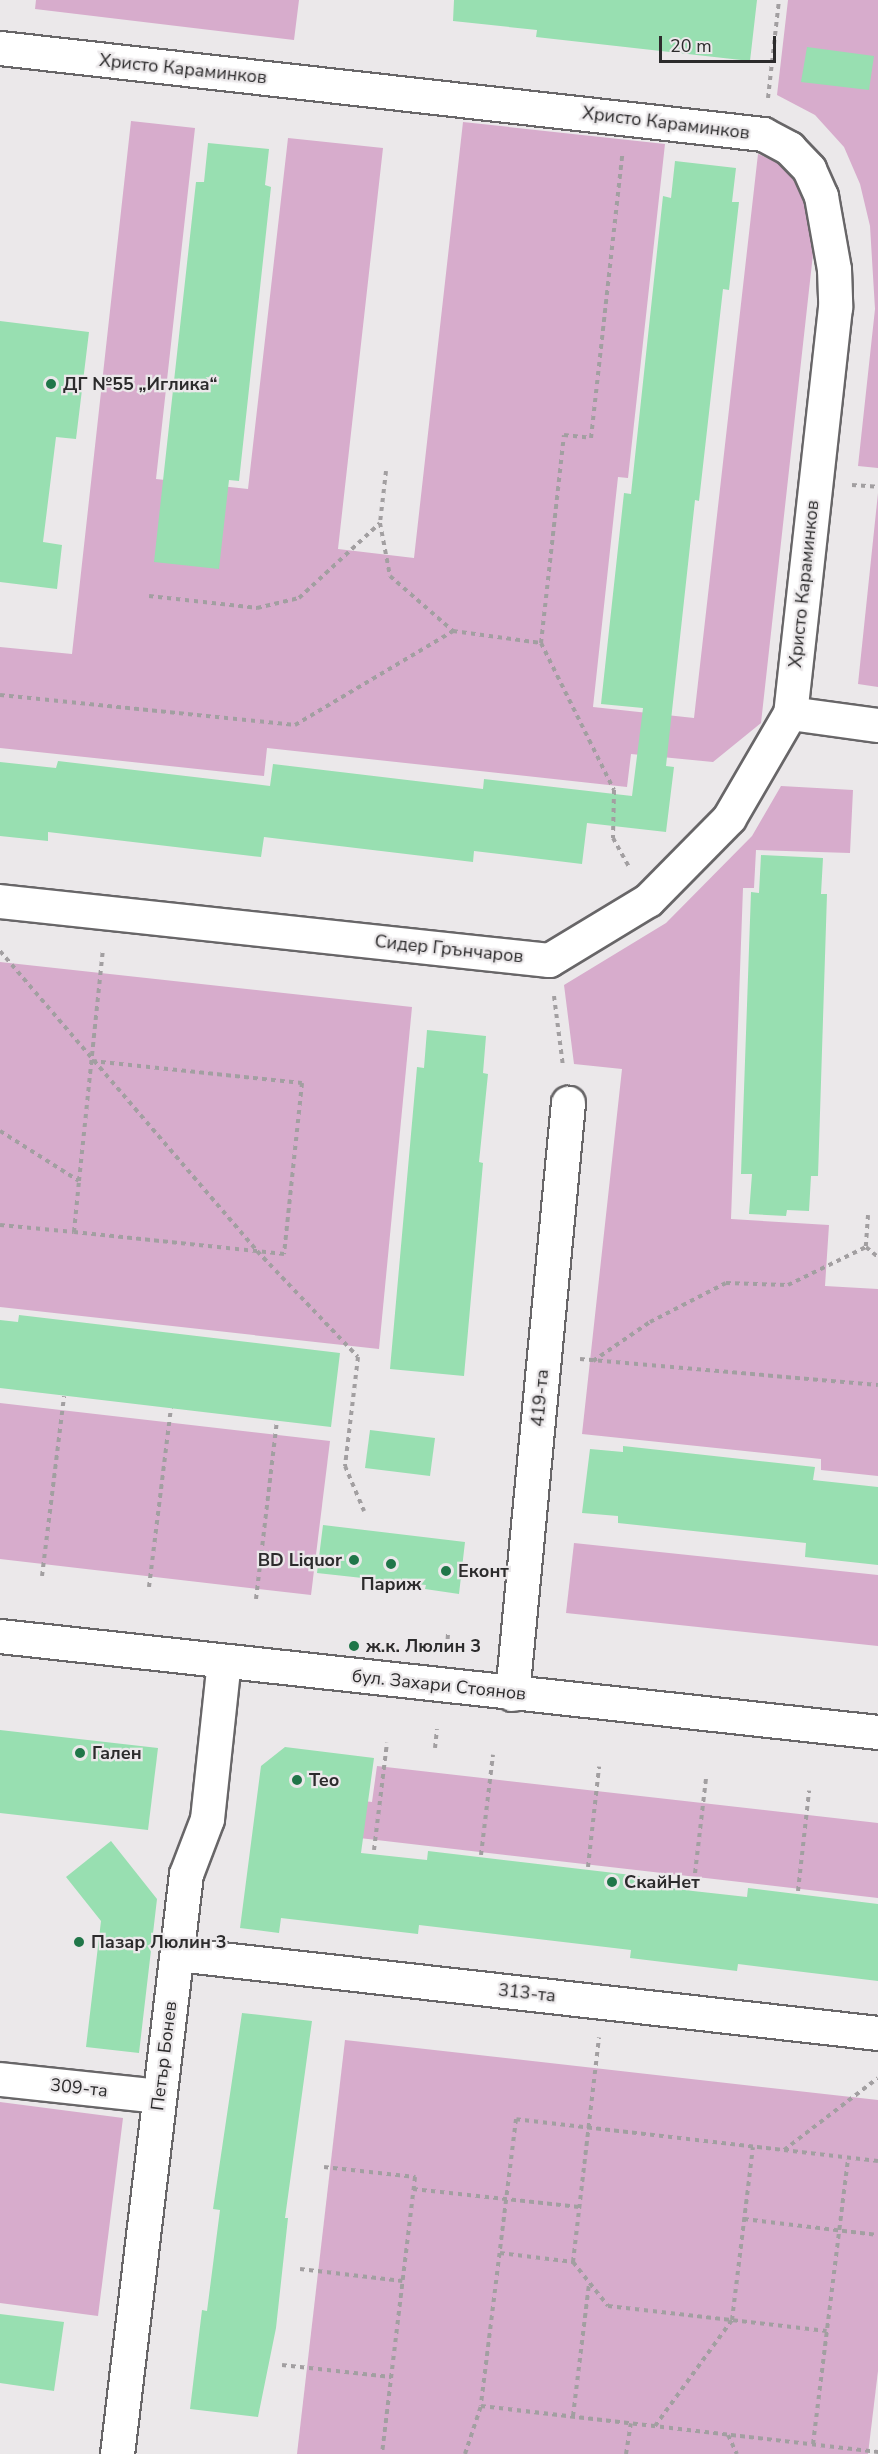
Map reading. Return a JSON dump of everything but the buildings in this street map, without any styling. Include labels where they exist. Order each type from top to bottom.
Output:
[{"type":"street","name":"Христо Караминков","points":[[0,48],[764,134],[789,148],[809,169],[821,196],[834,269],[834,307],[790,713]]},
{"type":"street","points":[[790,713],[878,725]]},
{"type":"street","name":"Сидер Грънчаров","points":[[0,901],[549,960],[648,900],[729,818],[790,713]]},
{"type":"street","name":"419-та","points":[[512,1694],[568,1103]]},
{"type":"street","name":"бул. Захари Стоянов","points":[[0,1636],[512,1694],[878,1732]]},
{"type":"street","name":"Петър Бонев","points":[[117,2454],[186,1874],[207,1819],[224,1661]]},
{"type":"street","name":"313-та","points":[[177,1954],[878,2033]]},
{"type":"street","name":"309-та","points":[[0,2079],[159,2096]]},
{"type":"path","points":[[764,134],[779,0]]},
{"type":"path","points":[[627,118],[591,438],[564,435],[541,643],[615,790],[613,838],[648,900]]},
{"type":"path","points":[[386,471],[380,523],[390,576],[453,631],[541,643]]},
{"type":"path","points":[[149,596],[257,608],[299,598],[380,523]]},
{"type":"path","points":[[0,695],[295,725],[453,631]]},
{"type":"path","points":[[74,1232],[107,912]]},
{"type":"path","points":[[0,951],[257,1251],[358,1357],[345,1466],[364,1511]]},
{"type":"path","points":[[549,960],[568,1103]]},
{"type":"path","points":[[0,1225],[284,1254],[302,1083],[92,1061]]},
{"type":"path","points":[[0,1131],[79,1181]]},
{"type":"path","points":[[866,1247],[868,1215]]},
{"type":"path","points":[[593,1360],[650,1322],[726,1283],[788,1285],[866,1247]]},
{"type":"path","points":[[866,1247],[878,1257]]},
{"type":"path","points":[[544,1356],[878,1385]]},
{"type":"path","points":[[42,1576],[64,1395]]},
{"type":"path","points":[[149,1587],[171,1408]]},
{"type":"path","points":[[256,1599],[277,1420]]},
{"type":"path","points":[[447,1648],[448,1634]]},
{"type":"path","points":[[435,1748],[437,1729]]},
{"type":"path","points":[[374,1850],[387,1743]]},
{"type":"path","points":[[482,1855],[493,1755]]},
{"type":"path","points":[[588,1867],[599,1767]]},
{"type":"path","points":[[694,1882],[706,1779]]},
{"type":"path","points":[[798,1891],[809,1791]]},
{"type":"path","points":[[573,2262],[604,2002]]},
{"type":"path","points":[[784,2151],[878,2078]]},
{"type":"path","points":[[465,2454],[482,2406],[516,2119],[878,2162]]},
{"type":"path","points":[[655,2426],[732,2320],[753,2147]]},
{"type":"path","points":[[813,2444],[848,2158]]},
{"type":"path","points":[[324,2167],[415,2177],[382,2454]]},
{"type":"path","points":[[413,2189],[579,2207]]},
{"type":"path","points":[[744,2219],[878,2235]]},
{"type":"path","points":[[500,2253],[573,2262],[608,2306],[826,2331]]},
{"type":"path","points":[[300,2269],[402,2281]]},
{"type":"path","points":[[573,2416],[589,2282]]},
{"type":"path","points":[[282,2365],[391,2378]]},
{"type":"path","points":[[482,2406],[878,2452]]},
{"type":"path","points":[[626,2454],[631,2423]]},
{"type":"path","points":[[727,2434],[737,2454]]},
{"type":"shaded area","points":[[36,0],[299,0],[294,40],[35,9]]},
{"type":"shaded area","points":[[788,0],[878,0],[878,468],[858,466],[875,309],[870,226],[860,184],[844,147],[815,115],[777,95]]},
{"type":"shaded area","points":[[131,121],[195,128],[156,479],[248,489],[288,138],[383,148],[338,549],[414,558],[463,122],[665,144],[628,478],[618,477],[593,707],[694,718],[758,154],[781,164],[800,180],[816,227],[761,723],[713,762],[631,754],[627,787],[267,748],[264,776],[0,748],[0,647],[72,654]]},
{"type":"shaded area","points":[[878,493],[878,687],[858,684]]},
{"type":"shaded area","points":[[781,786],[853,790],[850,853],[756,850],[754,888],[743,888],[731,1219],[829,1225],[825,1286],[878,1289],[878,1476],[821,1470],[821,1459],[582,1434],[622,1069],[574,1064],[564,985],[666,923],[752,836]]},
{"type":"shaded area","points":[[0,962],[412,1007],[379,1349],[0,1307]]},
{"type":"shaded area","points":[[0,1403],[330,1441],[311,1595],[0,1559]]},
{"type":"shaded area","points":[[574,1543],[878,1575],[878,1646],[566,1613]]},
{"type":"shaded area","points":[[377,1766],[878,1823],[878,1898],[325,1834],[329,1797],[372,1802]]},
{"type":"shaded area","points":[[345,2040],[878,2100],[878,2371],[868,2454],[297,2454]]},
{"type":"shaded area","points":[[0,2102],[123,2118],[98,2316],[0,2303]]},
{"type":"place","name":"ДГ №55 „Иглика“","points":[[51,384]]},
{"type":"place","name":"BD Liquor","points":[[354,1560]]},
{"type":"place","name":"Париж","points":[[391,1564]]},
{"type":"place","name":"Еконт","points":[[446,1571]]},
{"type":"place","name":"ж.к. Люлин 3","points":[[354,1646]]},
{"type":"place","name":"Гален","points":[[80,1753]]},
{"type":"place","name":"Тео","points":[[297,1780]]},
{"type":"place","name":"СкайНет","points":[[612,1882]]},
{"type":"place","name":"Пазар Люлин 3","points":[[79,1942]]}]
